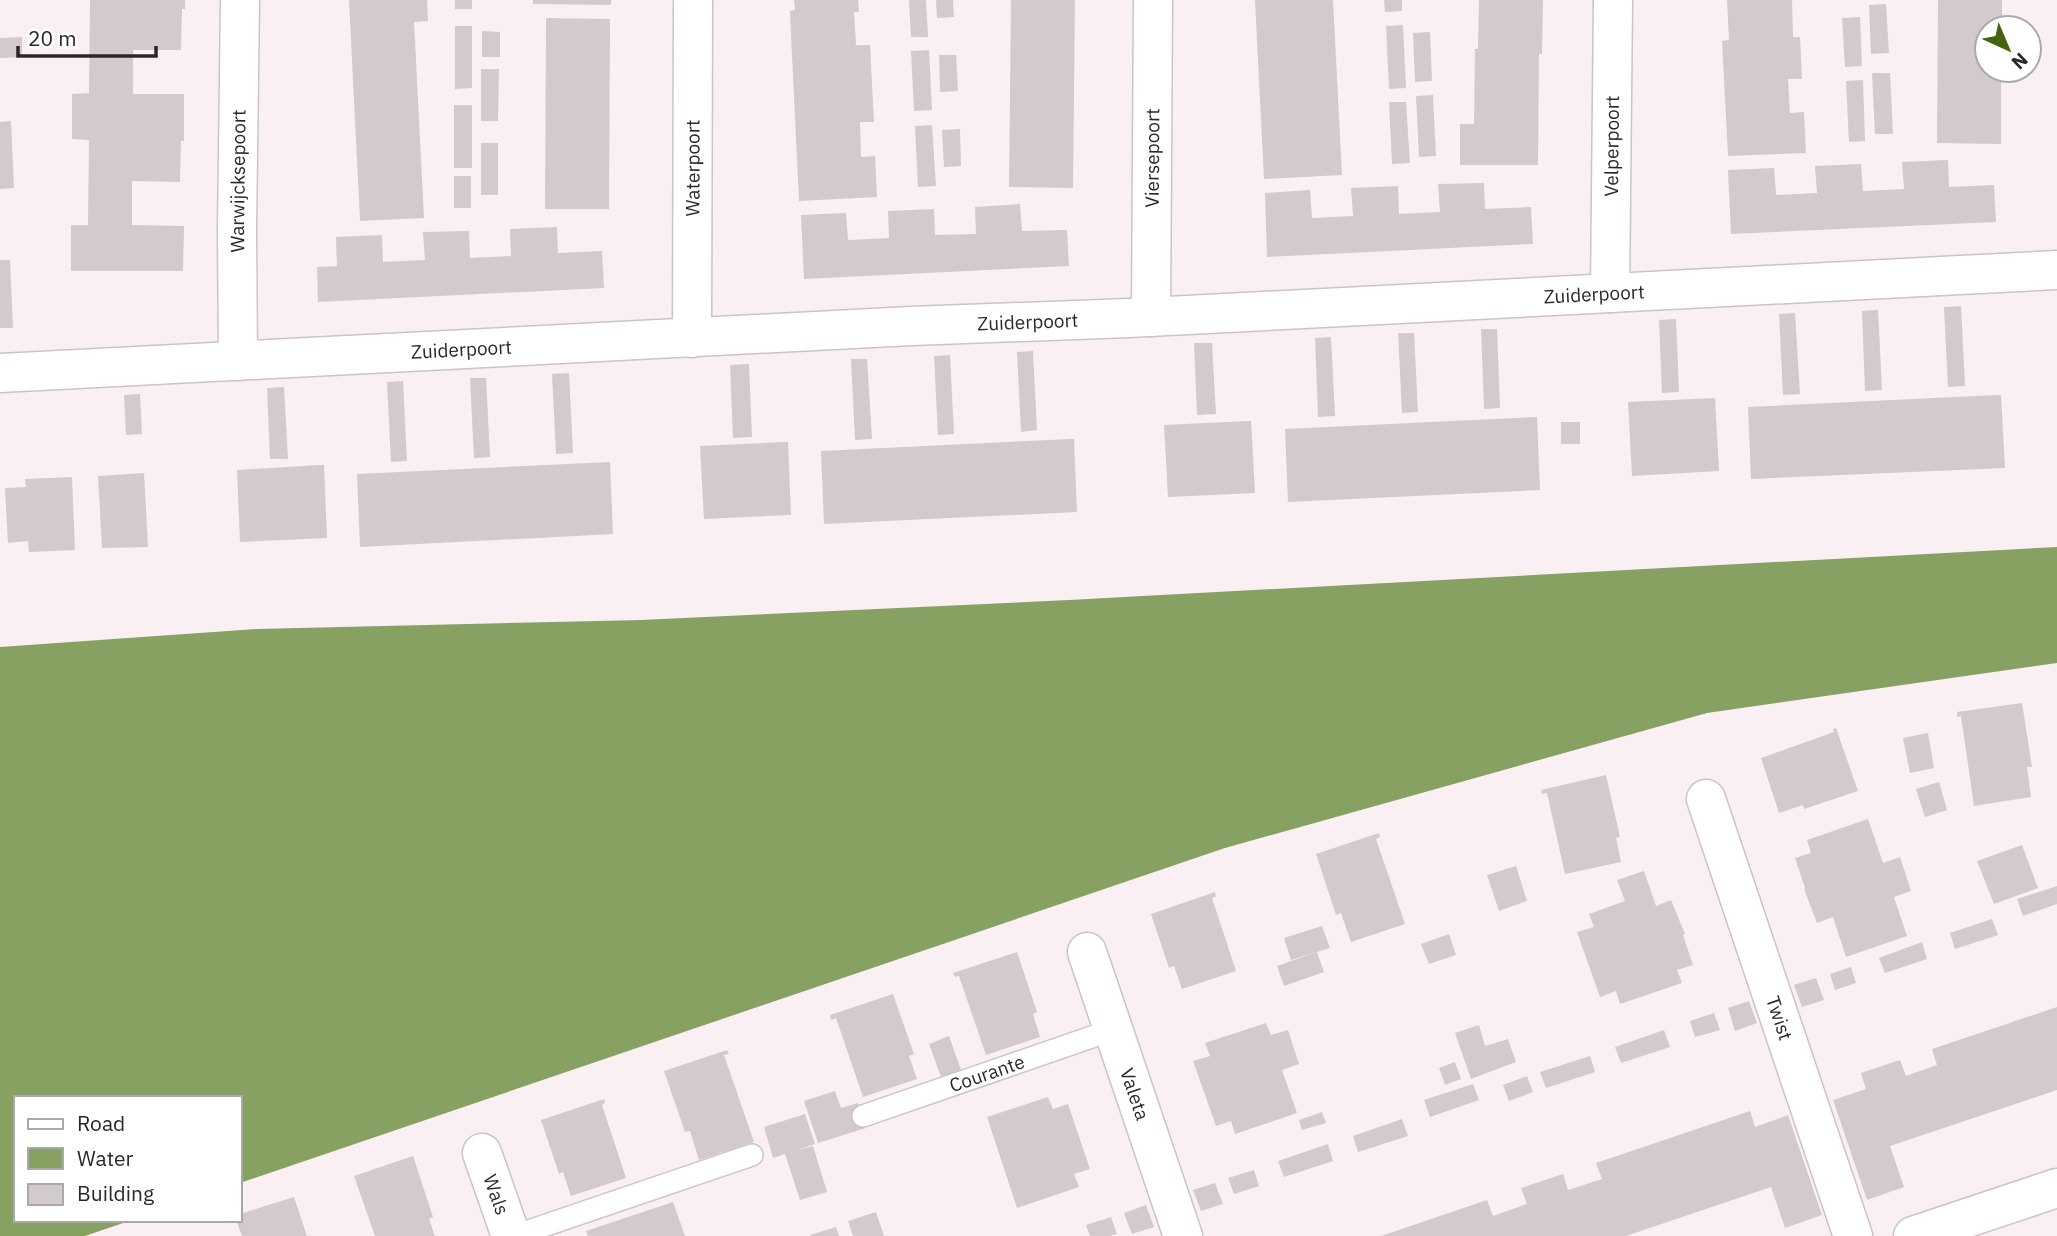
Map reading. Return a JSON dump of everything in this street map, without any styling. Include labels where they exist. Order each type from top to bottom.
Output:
[{"type":"street","name":"Warwijcksepoort","points":[[238,361],[240,0]]},
{"type":"street","name":"Waterpoort","points":[[692,338],[693,0]]},
{"type":"street","name":"Viersepoort","points":[[1151,317],[1153,0]]},
{"type":"street","name":"Velperpoort","points":[[1610,293],[1613,0]]},
{"type":"street","name":"Zuiderpoort","points":[[0,373],[2057,270]]},
{"type":"street","name":"Twist","points":[[1706,799],[1853,1236]]},
{"type":"street","name":"Valeta","points":[[1087,952],[1183,1236]]},
{"type":"street","name":"Wals","points":[[482,1153],[512,1236]]},
{"type":"street","points":[[1913,1236],[2057,1188]]},
{"type":"lane","name":"Courante","points":[[863,1116],[1112,1030]]},
{"type":"lane","points":[[512,1236],[751,1156]]},
{"type":"water","points":[[2057,547],[2057,663],[1707,713],[1225,848],[242,1182],[242,1096],[14,1096],[14,1222],[126,1222],[85,1236],[0,1236],[0,647],[257,629],[641,620]]},
{"type":"building","points":[[90,0],[185,0],[185,9],[182,9],[181,50],[133,50],[133,94],[184,94],[184,141],[181,141],[180,182],[132,181],[132,225],[184,226],[183,271],[71,271],[71,225],[88,225],[89,140],[72,139],[72,94],[89,93]]},
{"type":"building","points":[[349,0],[427,0],[428,21],[414,22],[424,218],[360,221]]},
{"type":"building","points":[[455,0],[472,0],[472,9],[455,9]]},
{"type":"building","points":[[533,0],[611,0],[611,5],[533,4]]},
{"type":"building","points":[[794,0],[858,0],[859,12],[854,12],[856,45],[870,45],[874,122],[860,122],[861,157],[875,156],[877,197],[799,201],[790,13],[795,10]]},
{"type":"building","points":[[909,0],[926,0],[928,37],[911,37]]},
{"type":"building","points":[[936,0],[953,0],[954,17],[937,18]]},
{"type":"building","points":[[1011,0],[1075,0],[1073,188],[1009,187]]},
{"type":"building","points":[[1255,0],[1333,0],[1342,175],[1264,179]]},
{"type":"building","points":[[1384,0],[1402,0],[1402,11],[1385,12]]},
{"type":"building","points":[[1479,0],[1543,0],[1542,54],[1539,54],[1538,165],[1460,165],[1460,124],[1474,124]]},
{"type":"building","points":[[1727,0],[1792,0],[1793,37],[1800,37],[1802,79],[1788,79],[1790,113],[1804,112],[1806,153],[1728,156],[1722,41],[1729,40]]},
{"type":"building","points":[[1938,0],[2002,0],[2002,14],[1973,14],[1973,84],[2001,84],[2001,144],[1937,143]]},
{"type":"building","points":[[1886,4],[1889,53],[1871,54],[1869,5]]},
{"type":"building","points":[[1860,17],[1862,66],[1845,67],[1842,18]]},
{"type":"building","points":[[546,18],[610,19],[609,209],[545,209]]},
{"type":"building","points":[[1403,25],[1406,88],[1389,89],[1386,26]]},
{"type":"building","points":[[455,26],[472,26],[472,88],[455,89]]},
{"type":"building","points":[[482,31],[500,32],[500,57],[482,57]]},
{"type":"building","points":[[1430,32],[1432,81],[1415,82],[1413,33]]},
{"type":"building","points":[[22,37],[22,57],[0,58],[0,38]]},
{"type":"building","points":[[929,50],[932,110],[914,111],[911,51]]},
{"type":"building","points":[[939,55],[956,55],[958,91],[940,92]]},
{"type":"building","points":[[481,69],[499,69],[498,121],[481,121]]},
{"type":"building","points":[[1872,73],[1890,73],[1893,134],[1875,134]]},
{"type":"building","points":[[1863,80],[1865,141],[1849,142],[1846,81]]},
{"type":"building","points":[[1433,95],[1436,156],[1419,157],[1416,96]]},
{"type":"building","points":[[1389,102],[1406,102],[1410,163],[1392,164]]},
{"type":"building","points":[[454,105],[472,105],[472,168],[454,168]]},
{"type":"building","points":[[11,121],[14,188],[0,189],[0,122]]},
{"type":"building","points":[[932,125],[936,186],[918,187],[915,126]]},
{"type":"building","points":[[960,129],[961,166],[944,167],[942,130]]},
{"type":"building","points":[[481,143],[498,143],[498,195],[481,195]]},
{"type":"building","points":[[1948,160],[1949,187],[1994,185],[1996,222],[1731,234],[1728,170],[1774,168],[1776,195],[1817,193],[1815,166],[1861,164],[1863,191],[1904,189],[1902,162]]},
{"type":"building","points":[[454,176],[471,176],[471,208],[454,208]]},
{"type":"building","points":[[1484,183],[1485,209],[1531,207],[1533,244],[1267,257],[1265,193],[1310,190],[1312,218],[1353,216],[1351,188],[1398,186],[1399,214],[1440,212],[1438,184]]},
{"type":"building","points":[[1020,204],[1022,231],[1067,230],[1069,266],[804,279],[801,215],[846,213],[848,240],[889,238],[888,211],[934,209],[935,235],[976,234],[975,207]]},
{"type":"building","points":[[557,227],[558,253],[602,251],[604,288],[318,302],[317,267],[337,266],[336,237],[382,235],[383,262],[425,260],[423,232],[469,231],[470,258],[511,256],[510,229]]},
{"type":"building","points":[[0,260],[10,260],[13,328],[0,328]]},
{"type":"building","points":[[1961,306],[1965,386],[1948,387],[1944,307]]},
{"type":"building","points":[[1878,310],[1882,390],[1865,391],[1862,311]]},
{"type":"building","points":[[1795,313],[1800,394],[1783,395],[1779,314]]},
{"type":"building","points":[[1676,319],[1679,392],[1662,393],[1659,320]]},
{"type":"building","points":[[1481,329],[1497,329],[1500,408],[1484,409]]},
{"type":"building","points":[[1398,333],[1414,333],[1418,412],[1402,413]]},
{"type":"building","points":[[1331,337],[1335,416],[1318,417],[1315,338]]},
{"type":"building","points":[[1194,343],[1212,343],[1216,414],[1197,415]]},
{"type":"building","points":[[1033,351],[1037,430],[1021,432],[1017,352]]},
{"type":"building","points":[[950,355],[954,434],[938,435],[934,356]]},
{"type":"building","points":[[851,359],[867,359],[872,439],[855,440]]},
{"type":"building","points":[[749,364],[752,437],[733,438],[730,365]]},
{"type":"building","points":[[569,373],[573,453],[556,454],[552,374]]},
{"type":"building","points":[[470,378],[486,378],[490,457],[474,458]]},
{"type":"building","points":[[403,381],[407,461],[391,462],[387,382]]},
{"type":"building","points":[[284,387],[288,459],[270,459],[267,388]]},
{"type":"building","points":[[140,394],[142,434],[126,435],[124,395]]},
{"type":"building","points":[[2001,395],[2005,468],[1751,479],[1748,407]]},
{"type":"building","points":[[1715,398],[1719,471],[1632,476],[1628,402]]},
{"type":"building","points":[[1537,417],[1540,490],[1288,502],[1285,429]]},
{"type":"building","points":[[1251,421],[1255,493],[1168,497],[1164,425]]},
{"type":"building","points":[[1561,422],[1580,422],[1580,444],[1561,444]]},
{"type":"building","points":[[1074,439],[1077,512],[824,524],[821,451]]},
{"type":"building","points":[[788,442],[791,515],[704,519],[700,446]]},
{"type":"building","points":[[610,462],[613,534],[360,547],[357,474]]},
{"type":"building","points":[[324,465],[327,538],[240,542],[237,470]]},
{"type":"building","points":[[144,473],[148,547],[102,548],[98,476]]},
{"type":"building","points":[[72,477],[75,550],[29,552],[28,541],[8,543],[5,488],[26,487],[25,479]]},
{"type":"building","points":[[2022,703],[2032,767],[2027,767],[2031,797],[1974,806],[1961,716],[1957,717],[1957,712]]},
{"type":"building","points":[[1836,728],[1858,791],[1804,809],[1803,805],[1779,813],[1761,758],[1834,732],[1833,729]]},
{"type":"building","points":[[1928,733],[1934,768],[1910,773],[1903,738]]},
{"type":"building","points":[[1606,775],[1620,837],[1616,838],[1621,862],[1565,874],[1547,793],[1542,794],[1541,790]]},
{"type":"building","points":[[1939,782],[1947,810],[1925,817],[1916,789]]},
{"type":"building","points":[[1868,819],[1883,863],[1900,857],[1911,891],[1894,897],[1907,936],[1846,957],[1833,917],[1817,923],[1795,858],[1811,853],[1807,840]]},
{"type":"building","points":[[1379,833],[1380,837],[1376,839],[1405,924],[1351,942],[1341,913],[1336,915],[1316,854]]},
{"type":"building","points":[[2022,845],[2038,888],[1994,904],[1977,861]]},
{"type":"building","points":[[1516,866],[1527,901],[1499,911],[1487,875]]},
{"type":"building","points":[[1644,871],[1656,906],[1671,900],[1685,934],[1683,935],[1693,965],[1677,970],[1682,983],[1620,1004],[1616,991],[1600,997],[1577,932],[1594,927],[1589,914],[1625,901],[1617,880]]},
{"type":"building","points":[[2057,886],[2057,904],[2023,916],[2017,899]]},
{"type":"building","points":[[1215,892],[1216,897],[1212,898],[1236,971],[1182,989],[1174,966],[1169,968],[1151,914]]},
{"type":"building","points":[[1992,919],[1998,935],[1955,949],[1950,933]]},
{"type":"building","points":[[1322,926],[1330,948],[1291,960],[1284,938]]},
{"type":"building","points":[[1449,934],[1456,955],[1429,964],[1421,944]]},
{"type":"building","points":[[1922,942],[1927,959],[1885,973],[1879,958]]},
{"type":"building","points":[[1017,952],[1037,1012],[1033,1014],[1040,1037],[986,1055],[959,976],[955,977],[953,973]]},
{"type":"building","points":[[1317,952],[1324,972],[1284,986],[1277,966]]},
{"type":"building","points":[[1851,967],[1856,983],[1835,990],[1830,974]]},
{"type":"building","points":[[1816,978],[1824,1000],[1802,1007],[1794,985]]},
{"type":"building","points":[[893,994],[914,1054],[909,1056],[917,1079],[863,1097],[836,1018],[831,1020],[830,1015]]},
{"type":"building","points":[[1749,1001],[1757,1023],[1735,1031],[1728,1008]]},
{"type":"building","points":[[2057,1007],[2057,1090],[1890,1146],[1904,1187],[1867,1200],[1833,1100],[1866,1089],[1861,1073],[1900,1060],[1906,1076],[1937,1065],[1932,1049]]},
{"type":"building","points":[[1714,1013],[1720,1030],[1695,1037],[1690,1021]]},
{"type":"building","points":[[1266,1023],[1271,1035],[1288,1030],[1299,1064],[1282,1070],[1297,1113],[1235,1134],[1231,1121],[1216,1126],[1193,1061],[1210,1056],[1205,1043]]},
{"type":"building","points":[[1479,1025],[1485,1046],[1508,1039],[1516,1062],[1471,1079],[1455,1033]]},
{"type":"building","points":[[1664,1030],[1670,1047],[1621,1063],[1615,1047]]},
{"type":"building","points":[[949,1036],[961,1070],[941,1077],[929,1044]]},
{"type":"building","points":[[727,1050],[729,1054],[724,1055],[754,1142],[699,1160],[690,1131],[685,1132],[664,1071]]},
{"type":"building","points":[[1590,1056],[1595,1072],[1546,1088],[1540,1072]]},
{"type":"building","points":[[1455,1062],[1461,1079],[1445,1085],[1439,1068]]},
{"type":"building","points":[[1527,1076],[1533,1092],[1509,1101],[1503,1085]]},
{"type":"building","points":[[1473,1084],[1479,1100],[1430,1117],[1424,1100]]},
{"type":"building","points":[[835,1091],[841,1108],[858,1103],[866,1128],[818,1143],[804,1101]]},
{"type":"building","points":[[1048,1097],[1053,1109],[1068,1104],[1090,1169],[1074,1174],[1079,1187],[1017,1208],[987,1117]]},
{"type":"building","points":[[604,1099],[605,1103],[602,1105],[626,1178],[571,1196],[563,1172],[559,1174],[541,1120]]},
{"type":"building","points":[[1750,1111],[1755,1127],[1788,1115],[1822,1215],[1785,1228],[1771,1187],[1626,1236],[1381,1236],[1487,1200],[1493,1216],[1527,1204],[1521,1188],[1563,1174],[1568,1190],[1602,1179],[1596,1163]]},
{"type":"building","points":[[1322,1112],[1326,1123],[1302,1130],[1299,1120]]},
{"type":"building","points":[[805,1114],[815,1144],[795,1151],[813,1146],[827,1192],[800,1200],[785,1154],[773,1158],[764,1127]]},
{"type":"building","points":[[1402,1119],[1408,1136],[1358,1152],[1353,1136]]},
{"type":"building","points":[[1328,1144],[1333,1161],[1284,1177],[1278,1161]]},
{"type":"building","points":[[413,1156],[433,1217],[429,1219],[435,1236],[375,1236],[354,1176]]},
{"type":"building","points":[[1254,1170],[1259,1186],[1234,1194],[1228,1178]]},
{"type":"building","points":[[1215,1183],[1223,1204],[1201,1211],[1193,1190]]},
{"type":"building","points":[[294,1197],[307,1236],[242,1236],[237,1222],[242,1222],[242,1213]]},
{"type":"building","points":[[673,1202],[685,1236],[588,1236],[586,1231]]},
{"type":"building","points":[[1146,1205],[1154,1227],[1132,1234],[1124,1213]]},
{"type":"building","points":[[876,1212],[884,1236],[853,1236],[848,1221]]},
{"type":"building","points":[[1111,1217],[1117,1234],[1090,1236],[1086,1225]]},
{"type":"building","points":[[836,1227],[839,1236],[810,1236],[810,1235]]}]
